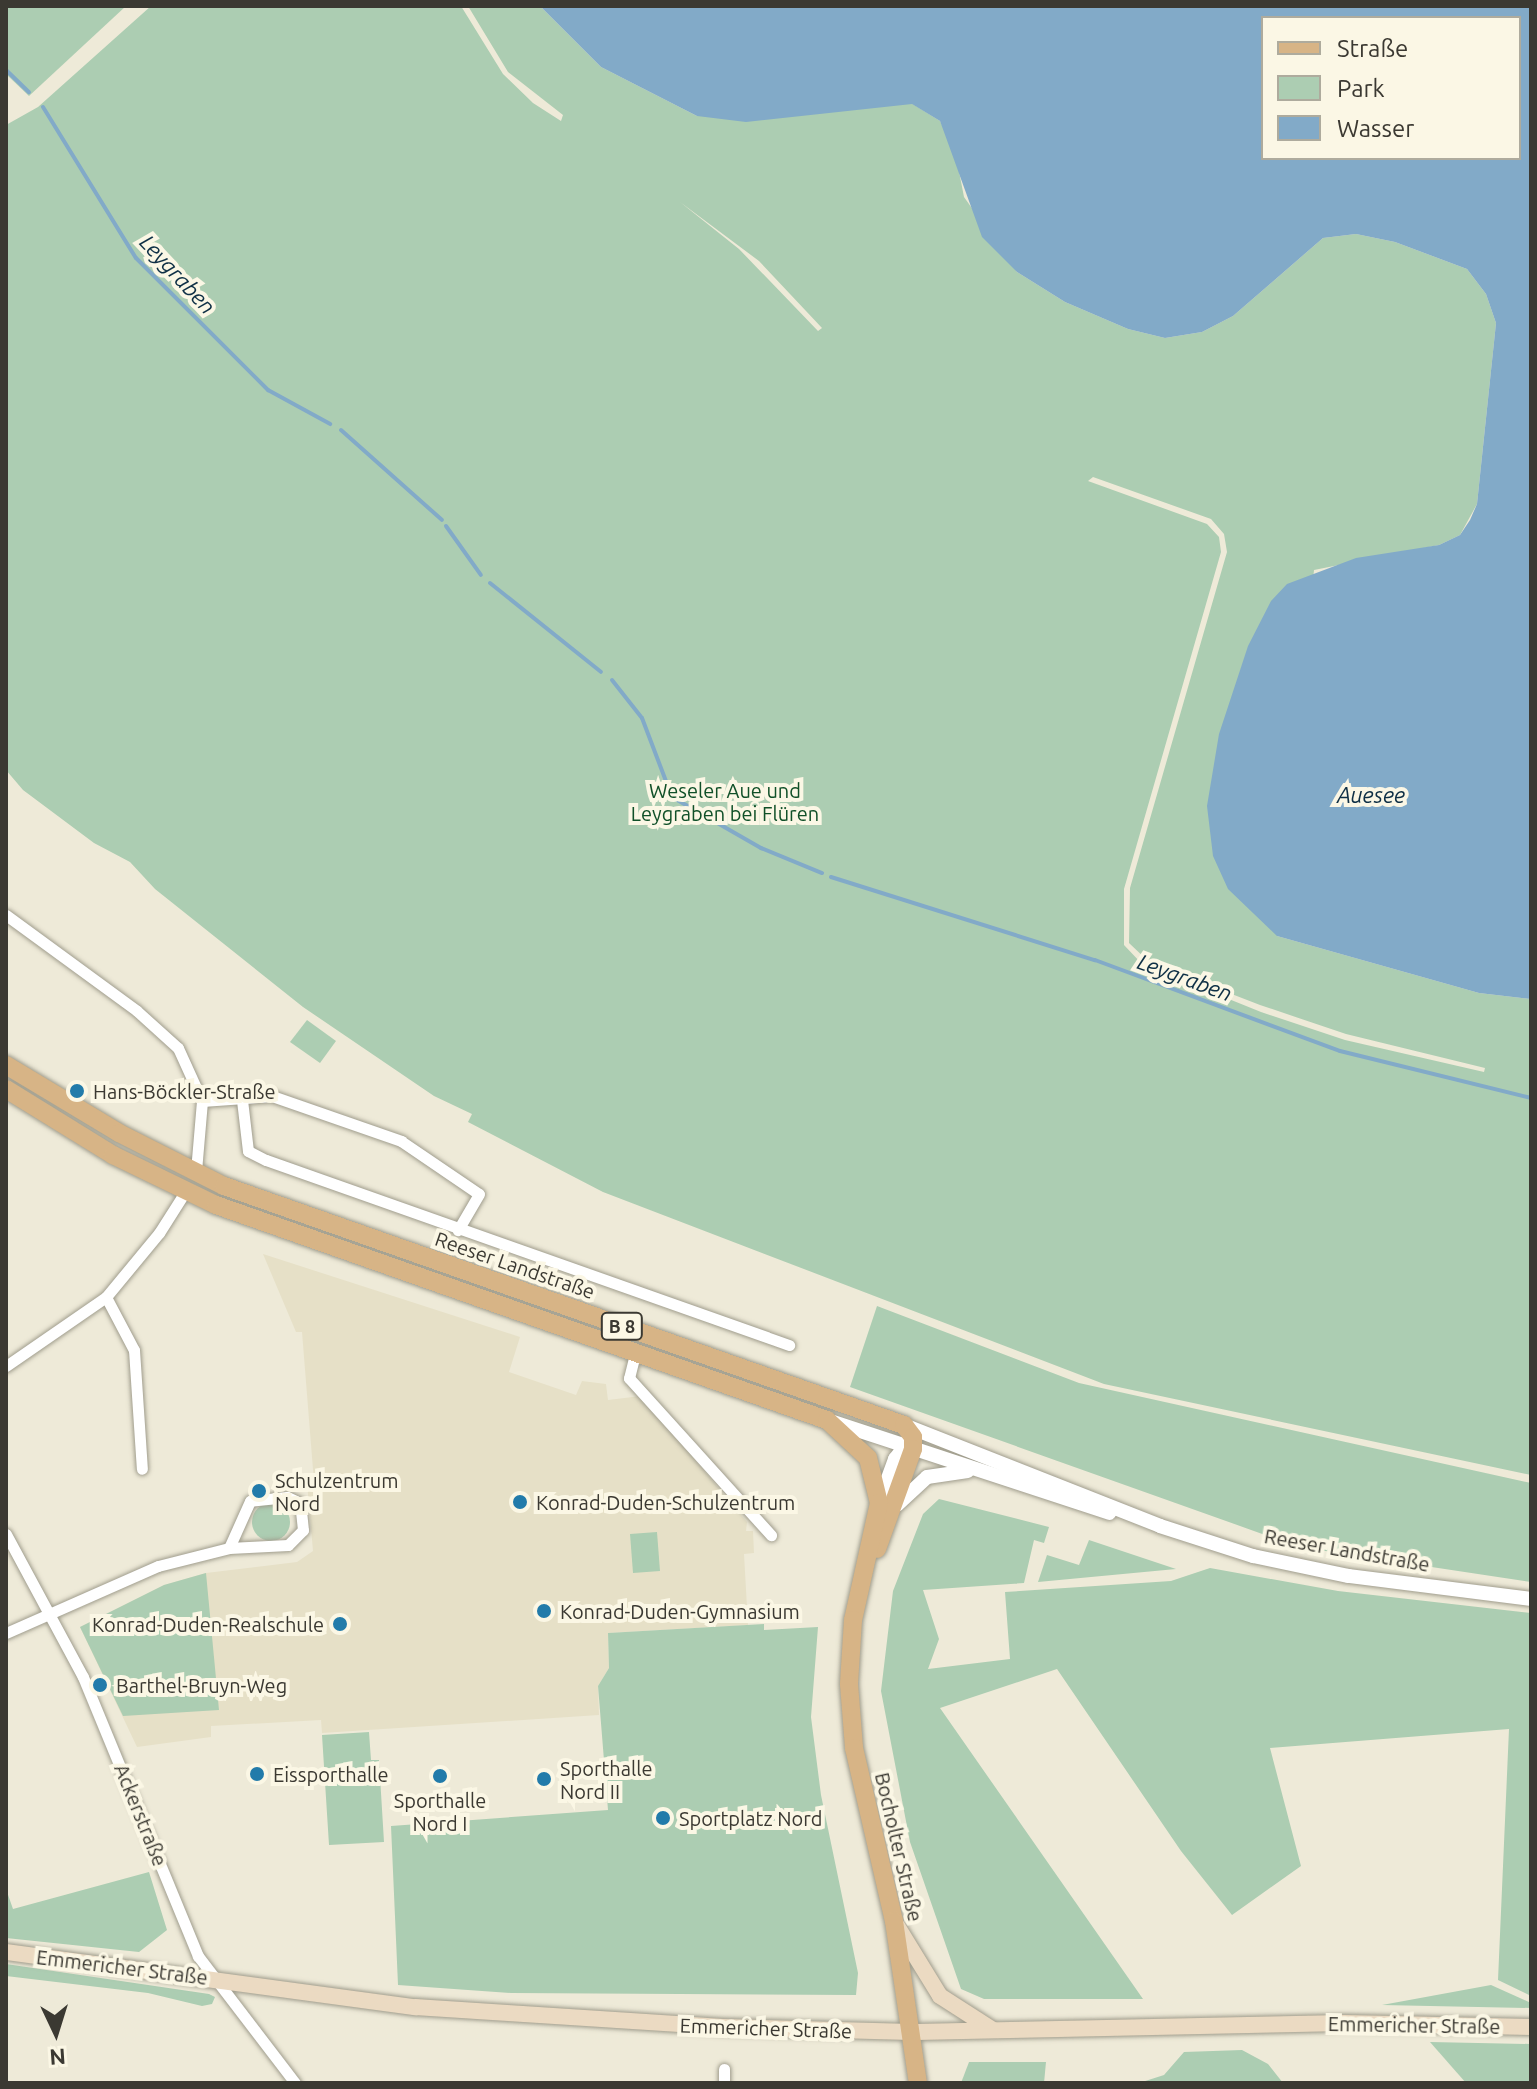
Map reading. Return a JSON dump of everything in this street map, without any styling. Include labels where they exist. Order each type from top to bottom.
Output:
[{"type":"main road","name":"Reeser Landstraße","points":[[6,1065],[196,1171],[339,1227],[912,1438]]},
{"type":"main road","name":"Reeser Landstraße","points":[[6,1089],[185,1192],[827,1420]]},
{"type":"main road","points":[[185,1192],[196,1171]]},
{"type":"main road","name":"B 8","points":[[827,1420],[868,1458],[888,1504]]},
{"type":"main road","name":"Bocholter Straße","points":[[912,1438],[888,1504],[853,1620],[849,1684],[854,1748],[894,1921],[918,2083]]},
{"type":"main road","points":[[894,1921],[940,1996],[994,2030]]},
{"type":"main road","name":"Emmericher Straße","points":[[6,1952],[430,2008],[722,2027],[912,2032],[1343,2023],[1531,2027]]},
{"type":"street","points":[[6,915],[153,1023],[178,1048],[202,1101],[196,1171]]},
{"type":"street","points":[[202,1101],[272,1096],[324,1111],[433,1159],[479,1194],[458,1230]]},
{"type":"street","points":[[242,1100],[248,1151],[458,1230],[789,1345]]},
{"type":"street","points":[[6,1366],[106,1297],[159,1233],[185,1192]]},
{"type":"street","points":[[106,1297],[134,1350],[142,1469]]},
{"type":"street","points":[[635,1354],[629,1378],[771,1535]]},
{"type":"street","name":"Reeser Landstraße","points":[[827,1420],[912,1438],[1253,1556],[1349,1576],[1531,1599]]},
{"type":"street","name":"Reeser Landstraße","points":[[912,1438],[979,1471],[1067,1503],[1160,1526]]},
{"type":"street","points":[[888,1504],[927,1477],[979,1471]]},
{"type":"street","points":[[6,1633],[53,1616],[158,1566],[229,1548],[295,1542],[303,1530],[300,1503],[287,1497],[250,1501],[229,1548]]},
{"type":"street","name":"Ackerstraße","points":[[6,1534],[53,1616],[111,1741],[198,1956],[295,2083]]},
{"type":"street","points":[[724,2069],[724,2083]]},
{"type":"shaded area","name":"Konrad-Duden-Schulzentrum","points":[[263,1254],[520,1337],[509,1372],[576,1395],[582,1381],[606,1384],[608,1400],[641,1396],[747,1522],[746,1531],[753,1531],[754,1553],[744,1554],[748,1625],[608,1633],[609,1668],[598,1686],[599,1715],[322,1733],[321,1720],[211,1726],[211,1737],[137,1747],[80,1627],[164,1585],[206,1573],[297,1562],[313,1551],[307,1483],[314,1482],[302,1332],[296,1332]]},
{"type":"green space","points":[[6,6],[126,6],[29,96],[6,74]]},
{"type":"green space","name":"Weseler Aue und Leygraben bei Flüren","points":[[151,6],[461,6],[503,74],[533,103],[561,121],[563,115],[508,72],[468,6],[540,6],[601,67],[697,116],[911,103],[940,121],[955,151],[964,197],[1017,272],[1065,302],[1128,329],[1165,338],[1202,332],[1233,316],[1323,238],[1356,234],[1395,242],[1467,269],[1486,294],[1496,323],[1477,504],[1460,535],[1439,545],[1314,570],[1277,936],[1479,993],[1531,999],[1531,1475],[1104,1384],[603,1192],[468,1122],[472,1114],[434,1096],[303,1007],[155,889],[130,862],[94,843],[23,790],[6,770],[6,125],[38,107]],"holes":[[[680,202],[759,261],[822,328],[818,331],[739,249]],[[1093,477],[1211,519],[1224,534],[1227,552],[1130,888],[1129,943],[1149,962],[1260,1005],[1346,1034],[1485,1068],[1484,1072],[1345,1040],[1261,1012],[1142,964],[1124,945],[1124,889],[1221,552],[1219,537],[1207,524],[1088,481]]]},
{"type":"green space","points":[[307,1020],[336,1041],[320,1063],[290,1042]]},
{"type":"green space","points":[[877,1306],[1079,1383],[1531,1483],[1531,1582],[1299,1547],[850,1387]]},
{"type":"green space","points":[[939,1499],[1049,1527],[1044,1543],[1034,1540],[1024,1583],[923,1590],[939,1639],[928,1669],[1010,1659],[1005,1592],[1171,1581],[1210,1568],[1338,1591],[1531,1613],[1531,1996],[1498,1980],[1509,1729],[1270,1748],[1301,1866],[1232,1915],[1181,1851],[1057,1669],[940,1708],[1143,1999],[984,1999],[961,1989],[910,1842],[881,1691],[893,1591],[923,1514]]},
{"type":"green space","points":[[271,1503],[284,1509],[290,1522],[284,1535],[271,1541],[258,1535],[252,1522],[258,1509]]},
{"type":"green space","points":[[657,1532],[660,1571],[633,1573],[630,1534]]},
{"type":"green space","points":[[1089,1540],[1176,1569],[1038,1582],[1047,1555],[1079,1565]]},
{"type":"green space","points":[[206,1573],[219,1710],[123,1716],[80,1627],[164,1585]]},
{"type":"green space","name":"Sportplatz Nord","points":[[764,1624],[764,1630],[818,1627],[811,1717],[821,1795],[858,1973],[856,1995],[511,1993],[398,1985],[391,1826],[608,1810],[598,1686],[609,1668],[608,1633]]},
{"type":"green space","points":[[369,1732],[371,1760],[379,1760],[384,1842],[329,1845],[322,1735]]},
{"type":"green space","points":[[149,1872],[167,1930],[139,1952],[6,1938],[6,1889],[13,1909]]},
{"type":"green space","points":[[6,1964],[215,1997],[212,2004],[202,2006],[148,1993],[6,1976]]},
{"type":"green space","points":[[1491,1985],[1531,2003],[1531,2008],[1382,2005]]},
{"type":"green space","points":[[1430,2042],[1531,2044],[1531,2083],[1466,2083]]},
{"type":"green space","points":[[1242,2050],[1268,2064],[1283,2083],[1139,2083],[1164,2075],[1184,2052]]},
{"type":"green space","points":[[969,2062],[1046,2062],[1044,2083],[961,2083]]},
{"type":"water","name":"Auesee","points":[[540,6],[1531,6],[1531,999],[1479,993],[1277,936],[1228,889],[1213,856],[1207,806],[1219,734],[1248,646],[1271,601],[1287,584],[1356,558],[1439,545],[1460,535],[1470,520],[1477,504],[1496,323],[1486,294],[1467,269],[1395,242],[1356,234],[1323,238],[1233,316],[1202,332],[1165,338],[1128,329],[1065,302],[1017,272],[982,237],[940,121],[912,104],[746,122],[697,116],[601,67]]},
{"type":"waterway","name":"Leygraben","points":[[6,70],[29,92]]},
{"type":"waterway","name":"Leygraben","points":[[43,107],[136,258],[268,390],[330,424]]},
{"type":"waterway","name":"Leygraben","points":[[341,430],[442,520]]},
{"type":"waterway","name":"Leygraben","points":[[446,526],[481,575]]},
{"type":"waterway","name":"Leygraben","points":[[490,583],[601,672]]},
{"type":"waterway","name":"Leygraben","points":[[612,680],[642,718],[672,797],[761,848],[822,873]]},
{"type":"waterway","name":"Leygraben","points":[[831,877],[1095,960],[1340,1051],[1531,1098]]},
{"type":"place","name":"Hans-Böckler-Straße","points":[[77,1091]]},
{"type":"place","name":"Schulzentrum Nord","points":[[259,1491]]},
{"type":"place","name":"Konrad-Duden-Schulzentrum","points":[[520,1502]]},
{"type":"place","name":"Konrad-Duden-Gymnasium","points":[[544,1611]]},
{"type":"place","name":"Konrad-Duden-Realschule","points":[[340,1624]]},
{"type":"place","name":"Barthel-Bruyn-Weg","points":[[100,1685]]},
{"type":"place","name":"Eissporthalle","points":[[257,1774]]},
{"type":"place","name":"Sporthalle Nord I","points":[[440,1776]]},
{"type":"place","name":"Sporthalle Nord II","points":[[544,1779]]},
{"type":"place","name":"Sportplatz Nord","points":[[663,1818]]}]
